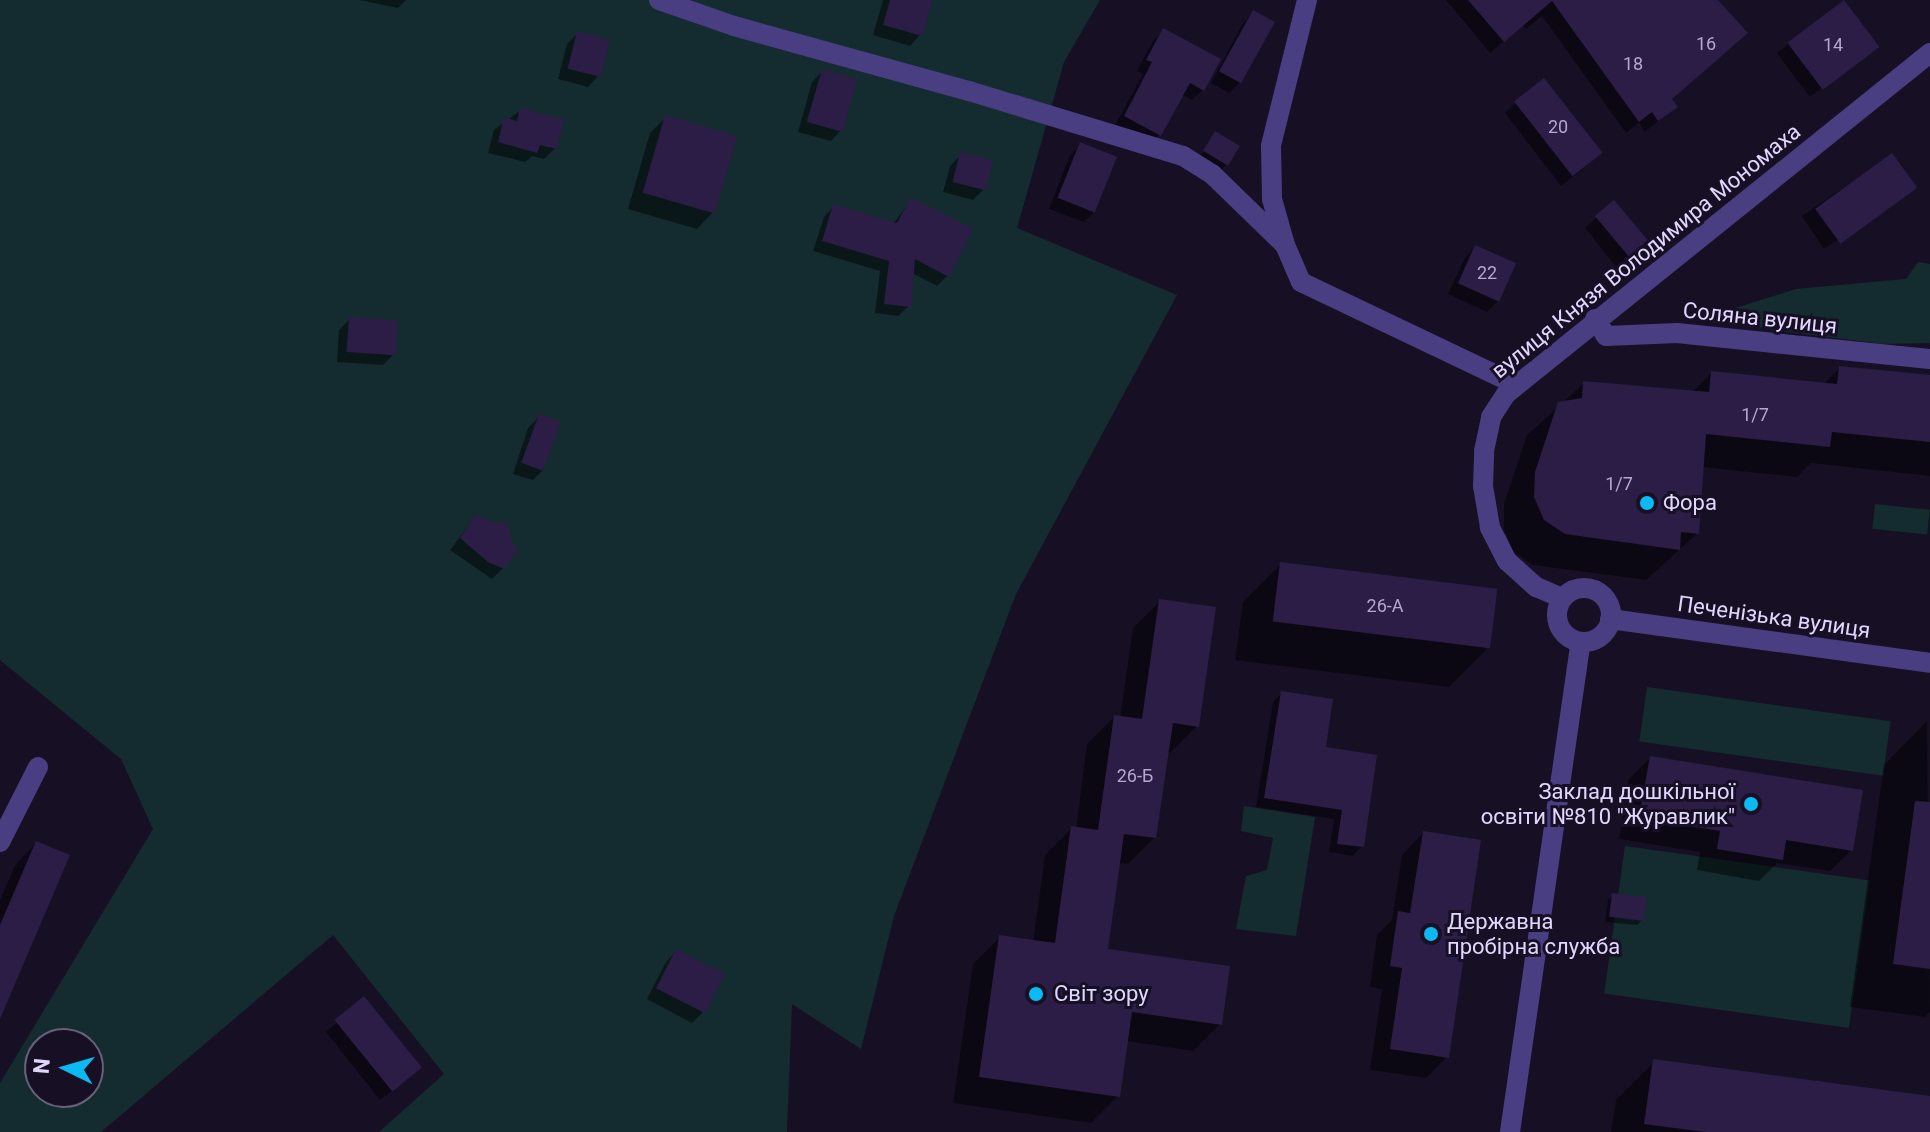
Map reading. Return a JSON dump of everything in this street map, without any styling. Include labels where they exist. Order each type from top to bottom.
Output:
[{"type":"street","points":[[659,0],[734,26],[1183,156],[1212,174],[1285,245]]},
{"type":"street","points":[[1307,0],[1263,144],[1272,199],[1285,245],[1301,282],[1515,384]]},
{"type":"street","name":"вулиця Князя Володимира Мономаха","points":[[1562,598],[1536,587],[1507,561],[1490,527],[1483,486],[1484,451],[1491,417],[1515,384],[1930,53]]},
{"type":"street","name":"Соляна вулиця","points":[[1595,319],[1606,336],[1677,333],[1930,359]]},
{"type":"street","points":[[1591,588],[1609,604],[1610,619],[1603,634],[1581,642],[1566,635],[1557,621],[1562,598],[1575,589],[1591,588]]},
{"type":"street","name":"Печенізька вулиця","points":[[1610,619],[1930,663]]},
{"type":"street","points":[[1510,1132],[1581,642]]},
{"type":"street","points":[[0,842],[38,767]]},
{"type":"green space","points":[[0,0],[1100,0],[1064,62],[1017,228],[1177,295],[1016,594],[894,916],[861,1049],[792,1004],[787,1132],[379,1132],[444,1074],[333,935],[101,1132],[0,1132],[0,1083],[24,1043],[24,1108],[104,1108],[104,1028],[33,1028],[153,829],[121,759],[0,660]]},
{"type":"green space","points":[[1918,262],[1930,264],[1930,343],[1883,344],[1700,321],[1712,308],[1723,312],[1796,289],[1906,279]]},
{"type":"green space","points":[[1875,504],[1930,510],[1927,535],[1872,529]]},
{"type":"green space","points":[[1647,687],[1891,721],[1883,776],[1639,741]]},
{"type":"green space","points":[[1244,806],[1315,817],[1296,936],[1236,929],[1246,876],[1267,870],[1273,838],[1241,831]]},
{"type":"green space","points":[[1625,846],[1870,880],[1849,1028],[1604,994]]},
{"type":"building","points":[[890,0],[933,0],[922,36],[883,25]]},
{"type":"building","points":[[1468,0],[1718,0],[1748,33],[1672,99],[1678,107],[1658,121],[1652,112],[1639,122],[1552,1],[1504,42]]},
{"type":"building","points":[[1844,0],[1880,47],[1823,90],[1787,43]]},
{"type":"building","points":[[1253,10],[1275,22],[1241,83],[1219,71]]},
{"type":"building","points":[[1163,28],[1221,59],[1204,91],[1190,83],[1161,136],[1124,116],[1152,62],[1146,60]]},
{"type":"building","points":[[577,31],[610,39],[601,77],[568,69]]},
{"type":"building","points":[[822,69],[858,79],[842,132],[807,122]]},
{"type":"building","points":[[1544,78],[1602,153],[1573,176],[1514,101]]},
{"type":"building","points":[[520,108],[564,119],[557,149],[540,145],[537,153],[498,142],[504,117],[517,121]]},
{"type":"building","points":[[665,115],[737,136],[715,214],[643,193]]},
{"type":"building","points":[[1215,131],[1240,146],[1228,166],[1203,151]]},
{"type":"building","points":[[1080,142],[1117,157],[1095,213],[1058,198]]},
{"type":"building","points":[[960,152],[993,160],[985,190],[953,182]]},
{"type":"building","points":[[1892,153],[1917,188],[1840,244],[1815,209]]},
{"type":"building","points":[[911,197],[973,229],[949,277],[915,259],[911,307],[884,304],[889,261],[822,241],[833,204],[897,223]]},
{"type":"building","points":[[1614,200],[1648,241],[1629,257],[1595,216]]},
{"type":"building","points":[[1475,245],[1516,263],[1499,302],[1458,283]]},
{"type":"building","points":[[349,317],[398,320],[395,355],[347,352]]},
{"type":"building","points":[[1839,366],[1930,375],[1930,442],[1832,432],[1830,447],[1706,434],[1699,534],[1681,532],[1680,550],[1565,534],[1544,520],[1534,497],[1535,472],[1558,402],[1582,398],[1583,381],[1709,392],[1711,371],[1837,384]]},
{"type":"building","points":[[539,414],[561,422],[543,471],[521,463]]},
{"type":"building","points":[[476,514],[491,522],[505,523],[510,530],[510,539],[518,548],[504,569],[488,562],[460,538]]},
{"type":"building","points":[[1280,562],[1497,589],[1490,648],[1273,622]]},
{"type":"building","points":[[1159,599],[1216,607],[1199,727],[1173,723],[1156,838],[1124,834],[1108,949],[1230,966],[1222,1025],[1132,1012],[1120,1097],[979,1077],[999,935],[1055,943],[1071,826],[1098,830],[1114,715],[1142,719]]},
{"type":"building","points":[[1281,691],[1333,699],[1326,747],[1377,755],[1364,847],[1337,844],[1342,810],[1264,798]]},
{"type":"building","name":"Заклад дошкільної освіти №810 \"Журавлик\"","points":[[1650,756],[1863,790],[1853,851],[1786,840],[1783,860],[1717,849],[1720,831],[1639,818]]},
{"type":"building","points":[[1915,801],[1930,802],[1930,969],[1893,964]]},
{"type":"building","name":"Державна пробірна служба","points":[[1423,831],[1481,840],[1449,1058],[1390,1049],[1402,968],[1390,966],[1398,911],[1410,913]]},
{"type":"building","points":[[36,841],[70,855],[0,1019],[0,925]]},
{"type":"building","points":[[1612,893],[1647,897],[1644,921],[1609,917]]},
{"type":"building","points":[[676,949],[725,974],[705,1013],[656,988]]},
{"type":"building","points":[[364,996],[422,1067],[392,1091],[334,1020]]},
{"type":"building","points":[[1653,1059],[1930,1096],[1930,1132],[1705,1132],[1644,1124]]},
{"type":"place","name":"Фора","points":[[1647,503]]},
{"type":"place","name":"Заклад дошкільної освіти №810 \"Журавлик\"","points":[[1751,804]]},
{"type":"place","name":"Державна пробірна служба","points":[[1431,934]]},
{"type":"place","name":"Світ зору","points":[[1036,994]]}]
